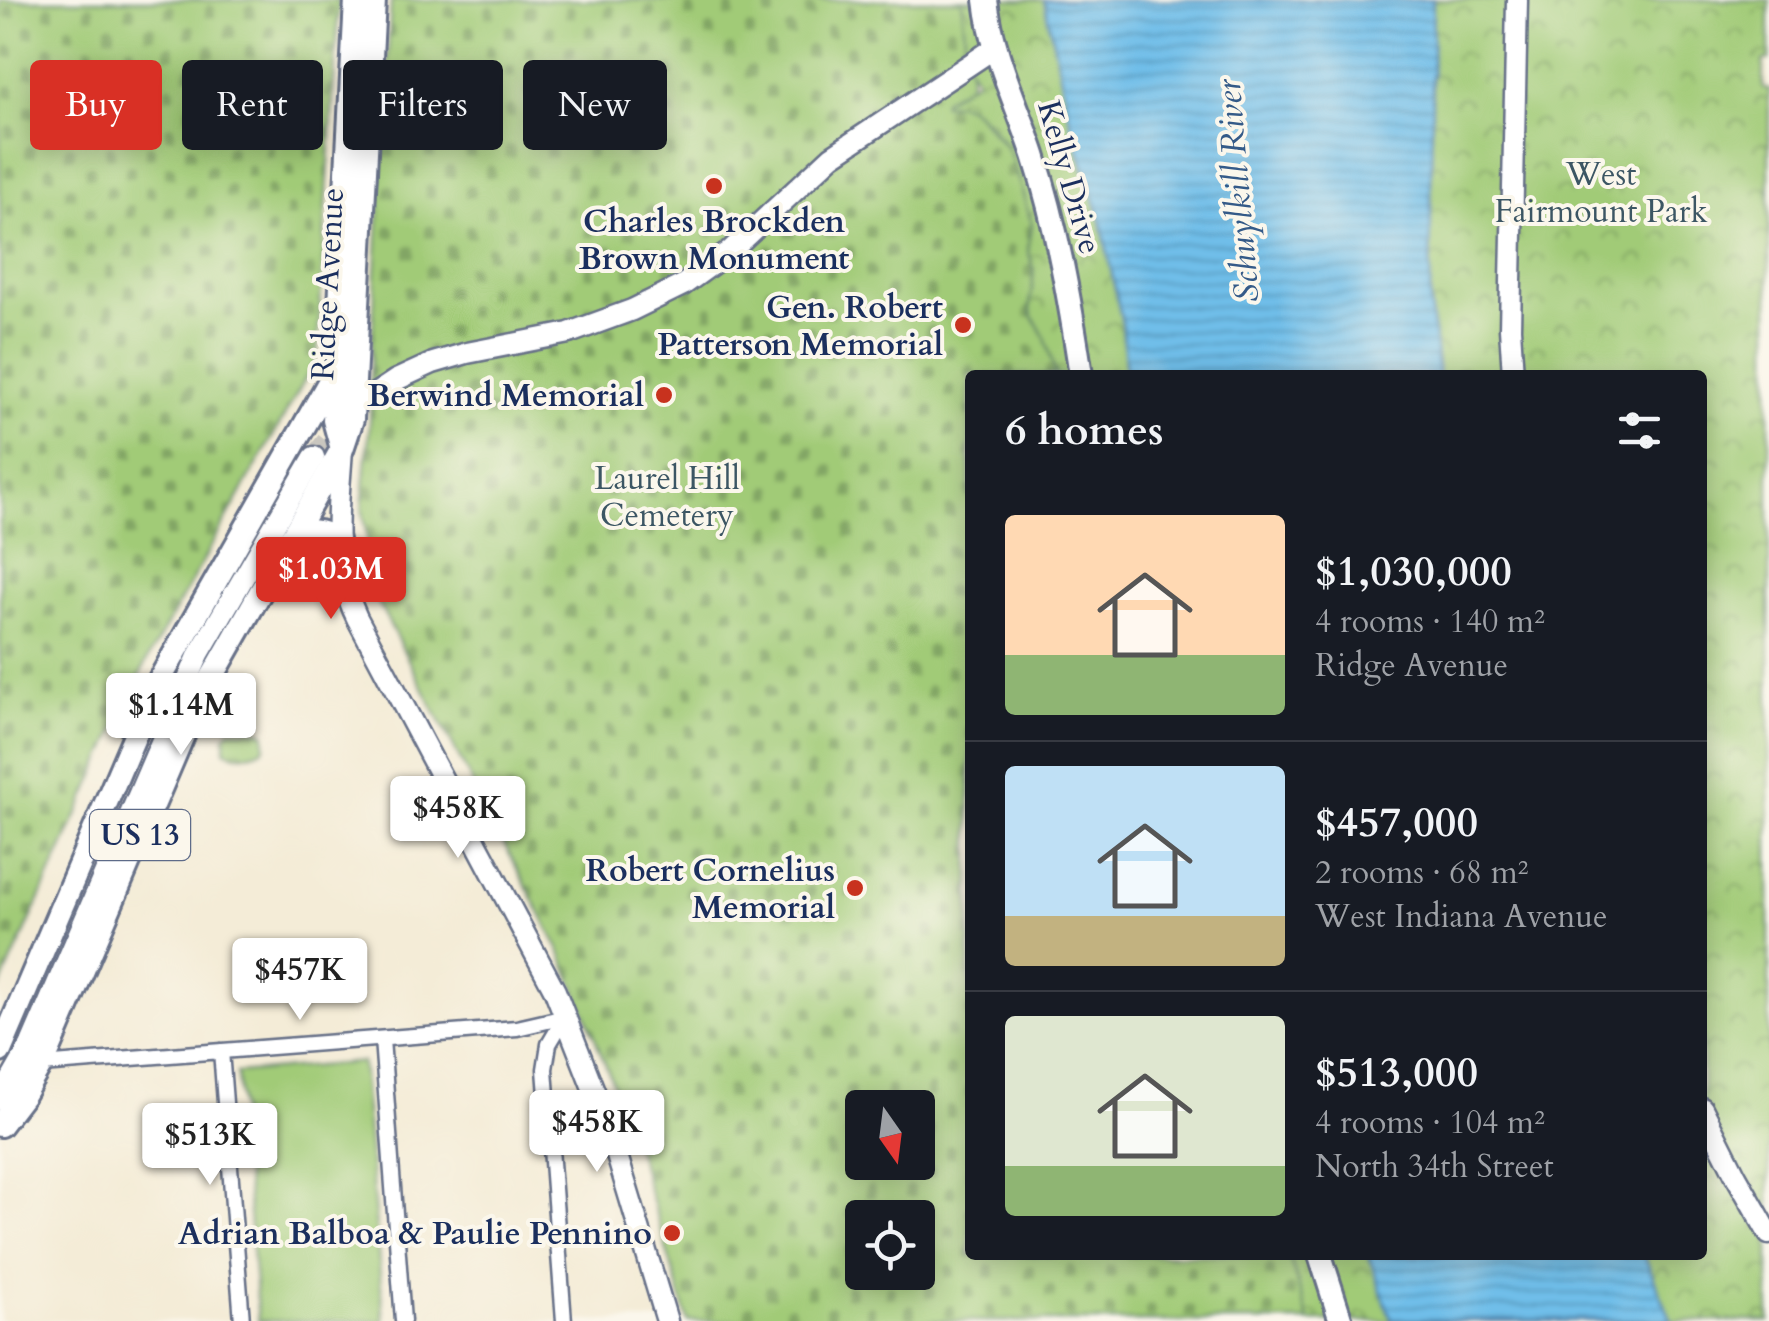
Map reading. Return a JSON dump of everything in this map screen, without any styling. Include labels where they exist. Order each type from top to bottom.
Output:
[{"type":"main road","name":"Ridge Avenue","points":[[342,450],[334,420],[356,0]]},
{"type":"main road","name":"Ridge Avenue","points":[[374,0],[352,419],[342,450],[337,540],[340,571],[357,618],[549,978],[609,1129],[666,1321]]},
{"type":"main road","name":"Kelly Drive","points":[[986,0],[996,47],[1048,200],[1081,370]]},
{"type":"main road","points":[[1513,370],[1510,328],[1517,0]]},
{"type":"main road","points":[[369,392],[417,359],[454,346],[608,318],[646,304],[699,275],[832,156],[996,47]]},
{"type":"main road","name":"US 13","points":[[0,1051],[161,676],[336,370]]},
{"type":"main road","points":[[0,1080],[20,1043],[190,649],[298,462],[314,448],[199,654],[30,1047],[0,1099]]},
{"type":"main road","name":"US 13","points":[[0,1125],[41,1065],[195,707],[342,450]]},
{"type":"main road","points":[[292,536],[314,531],[337,540]]},
{"type":"main road","points":[[1707,1118],[1769,1234]]},
{"type":"main road","points":[[1322,1260],[1341,1321]]},
{"type":"street","points":[[41,1065],[517,1028],[564,1017]]},
{"type":"street","points":[[564,1017],[549,1044],[545,1069],[564,1321]]},
{"type":"street","points":[[382,1038],[403,1321]]},
{"type":"street","points":[[221,1051],[242,1321]]},
{"type":"green space","points":[[0,0],[339,0],[317,358],[145,664],[0,988]]},
{"type":"green space","name":"Laurel Hill Cemetery","points":[[391,0],[969,0],[973,34],[968,103],[1012,154],[1040,244],[1064,370],[965,370],[965,1260],[1291,1260],[1309,1321],[688,1321],[628,1121],[561,953],[377,600],[362,508],[383,150],[503,150],[503,60],[388,60]]},
{"type":"green space","points":[[962,0],[1044,0],[1071,125],[1101,221],[1122,324],[1126,370],[1055,370],[1045,338],[1032,315],[1034,270],[1028,250],[1032,224],[1010,154],[974,110],[966,105],[943,104],[943,100],[977,79],[958,50],[965,40]]},
{"type":"green space","name":"West Fairmount Park","points":[[1433,0],[1769,0],[1769,60],[1763,61],[1763,88],[1769,89],[1769,1321],[1672,1321],[1646,1260],[1707,1260],[1707,370],[1437,370],[1430,304]]},
{"type":"green space","points":[[230,730],[260,730],[265,734],[265,747],[245,754],[229,752],[225,750],[225,736]]},
{"type":"green space","points":[[362,1062],[384,1321],[258,1321],[237,1073]]},
{"type":"green space","points":[[1291,1260],[1370,1260],[1392,1321],[1309,1321]]},
{"type":"water","name":"Schuylkill River","points":[[1044,0],[1433,0],[1430,304],[1437,370],[1126,370],[1122,323],[1101,221],[1071,125]]},
{"type":"water","points":[[1370,1260],[1646,1260],[1672,1321],[1392,1321]]},
{"type":"tunnel","points":[[314,457],[344,419]]},
{"type":"place","name":"Charles Brockden Brown Monument","points":[[714,186]]},
{"type":"place","name":"Gen. Robert Patterson Memorial","points":[[963,325]]},
{"type":"place","name":"Berwind Memorial","points":[[664,395]]},
{"type":"place","name":"Robert Cornelius Memorial","points":[[855,888]]},
{"type":"place","name":"Adrian Balboa & Paulie Pennino","points":[[672,1233]]}]
